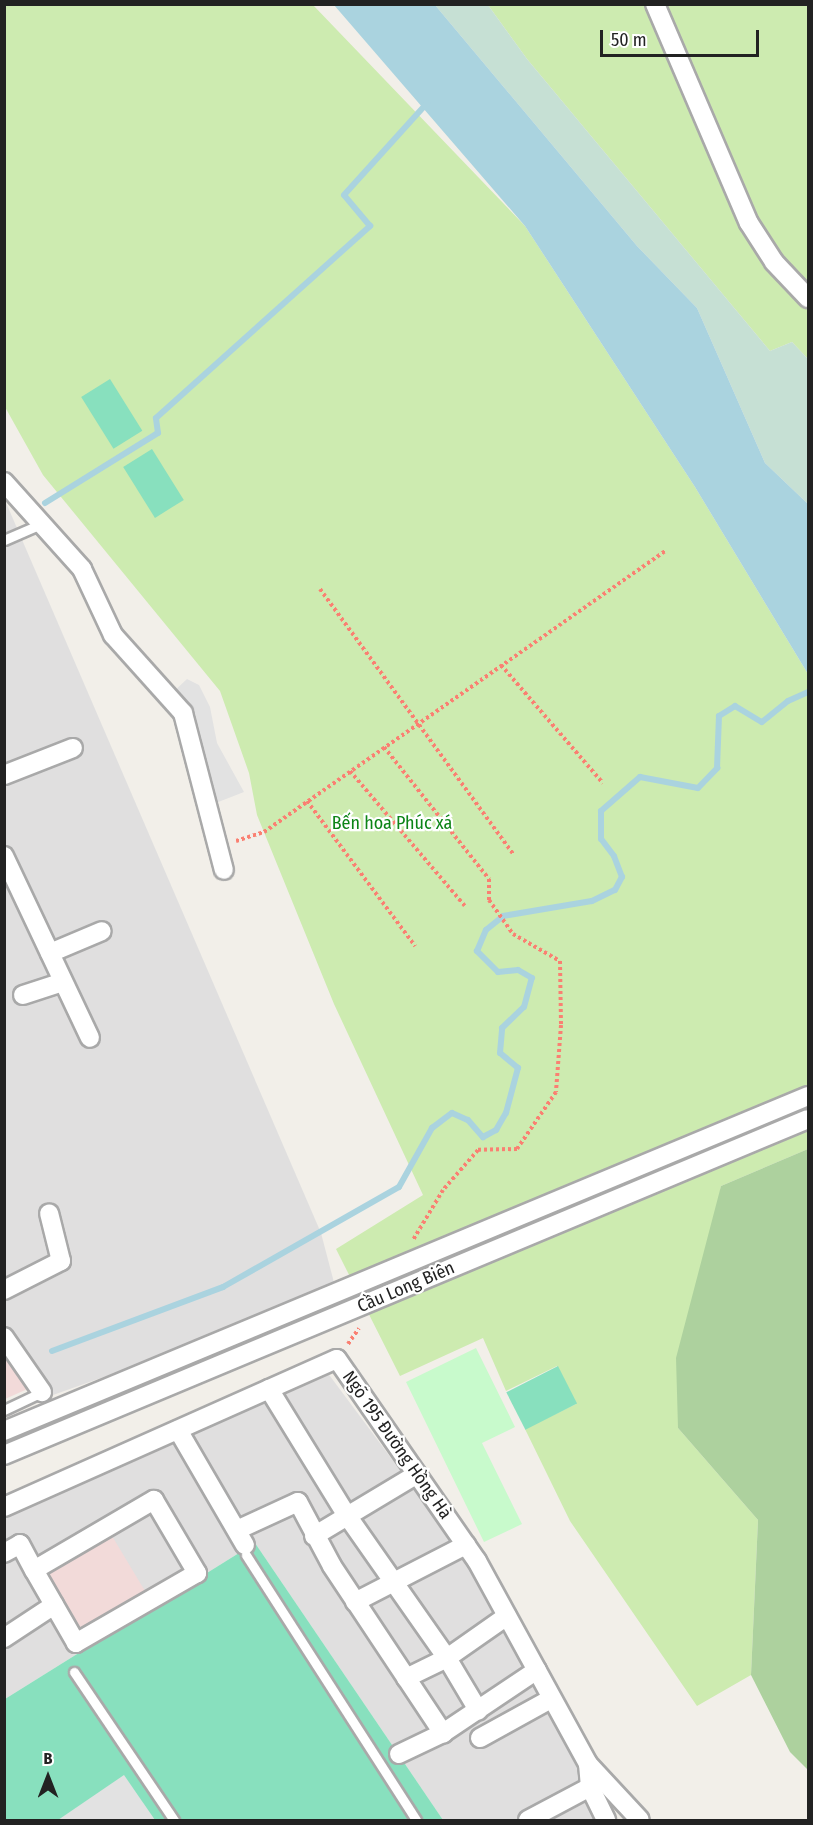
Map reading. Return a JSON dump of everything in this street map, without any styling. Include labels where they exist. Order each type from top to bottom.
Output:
[{"type":"street","points":[[655,4],[749,223],[774,262],[808,298]]},
{"type":"street","points":[[5,485],[82,568],[113,635],[183,713],[224,870]]},
{"type":"street","points":[[4,775],[73,748]]},
{"type":"street","points":[[4,856],[10,879],[50,953],[90,1038]]},
{"type":"street","points":[[50,953],[102,931]]},
{"type":"street","points":[[23,995],[63,982]]},
{"type":"street","name":"Cầu Long Biên","points":[[4,1431],[808,1096]]},
{"type":"street","name":"Cầu Long Biên","points":[[4,1455],[808,1119]]},
{"type":"street","points":[[4,1290],[61,1261],[49,1213]]},
{"type":"street","points":[[4,1337],[42,1392]]},
{"type":"street","name":"Ngõ 195 Đường Hồng Hà","points":[[4,1507],[337,1359],[466,1545],[588,1764],[590,1787],[606,1821]]},
{"type":"street","points":[[269,1389],[346,1514],[447,1658],[478,1710]]},
{"type":"street","points":[[178,1430],[243,1543],[298,1502],[314,1536],[355,1602],[443,1733]]},
{"type":"street","points":[[314,1536],[346,1514],[417,1474]]},
{"type":"street","points":[[4,1553],[20,1544],[34,1570],[76,1643],[197,1573],[154,1500],[34,1570]]},
{"type":"street","points":[[355,1602],[466,1545]]},
{"type":"street","points":[[6,1634],[54,1605]]},
{"type":"street","points":[[406,1678],[447,1658],[507,1616]]},
{"type":"street","points":[[399,1754],[443,1733],[537,1670]]},
{"type":"street","points":[[480,1738],[551,1699]]},
{"type":"street","points":[[588,1764],[640,1821]]},
{"type":"street","points":[[528,1821],[590,1787]]},
{"type":"lane","points":[[4,540],[42,524]]},
{"type":"lane","points":[[4,1410],[42,1392]]},
{"type":"lane","points":[[243,1543],[416,1821]]},
{"type":"lane","points":[[74,1672],[174,1821]]},
{"type":"path","points":[[218,846],[264,832],[666,551]]},
{"type":"path","points":[[320,589],[514,855]]},
{"type":"path","points":[[501,665],[603,783]]},
{"type":"path","points":[[384,747],[489,879],[493,906],[510,930],[560,961],[561,1024],[556,1092],[517,1149],[478,1150],[443,1190],[408,1248]]},
{"type":"path","points":[[350,771],[465,906]]},
{"type":"path","points":[[307,801],[415,946]]},
{"type":"path","points":[[337,1359],[365,1317]]},
{"type":"shaded area","points":[[4,498],[321,1233],[337,1294],[53,1395],[5,1324]]},
{"type":"shaded area","points":[[187,679],[199,685],[210,707],[217,743],[244,792],[208,806],[170,695]]},
{"type":"shaded area","points":[[4,1351],[32,1387],[5,1399],[4,1399]]},
{"type":"shaded area","points":[[327,1372],[545,1665],[585,1783],[577,1788],[594,1820],[443,1820],[255,1543],[5,1699],[5,1515]]},
{"type":"shaded area","points":[[109,1531],[148,1596],[79,1638],[40,1573]]},
{"type":"shaded area","points":[[124,1775],[155,1820],[58,1820]]},
{"type":"green space","name":"Bến hoa Phúc xá","points":[[4,5],[313,5],[525,226],[695,487],[808,674],[808,1149],[721,1186],[678,1428],[758,1520],[751,1675],[697,1706],[570,1521],[525,1429],[576,1404],[557,1366],[506,1391],[483,1338],[400,1376],[336,1249],[423,1195],[334,1004],[257,815],[249,773],[220,691],[43,475],[5,407]]},
{"type":"green space","points":[[435,5],[488,5],[527,59],[770,351],[792,342],[808,359],[808,504],[765,463],[697,308],[637,246]]},
{"type":"green space","points":[[488,5],[808,5],[808,359],[792,342],[770,351],[527,59]]},
{"type":"green space","points":[[110,379],[142,431],[113,449],[81,397]]},
{"type":"green space","points":[[152,449],[184,500],[155,518],[123,467]]},
{"type":"green space","points":[[808,1149],[808,1770],[790,1752],[751,1675],[758,1520],[678,1428],[676,1358],[721,1186]]},
{"type":"green space","points":[[476,1348],[515,1427],[482,1443],[522,1524],[484,1542],[406,1382]]},
{"type":"green space","points":[[558,1366],[577,1403],[525,1430],[506,1392]]},
{"type":"green space","points":[[255,1543],[443,1820],[5,1820],[5,1699]]},
{"type":"water","points":[[334,5],[435,5],[637,246],[697,308],[765,463],[808,504],[808,674],[695,487],[525,226]]},
{"type":"waterway","points":[[45,503],[158,433],[156,418],[370,226],[344,195],[427,103]]},
{"type":"waterway","points":[[52,1351],[223,1287],[399,1187],[432,1128],[452,1113],[468,1120],[483,1137],[496,1130],[506,1113],[518,1068],[500,1053],[502,1028],[524,1007],[532,978],[518,970],[498,972],[477,951],[486,930],[503,916],[592,901],[615,890],[622,877],[614,856],[601,839],[601,811],[640,777],[698,788],[717,768],[719,716],[735,706],[762,722],[788,701],[808,692]]},
{"type":"railway","points":[[4,1442],[808,1107]]}]
